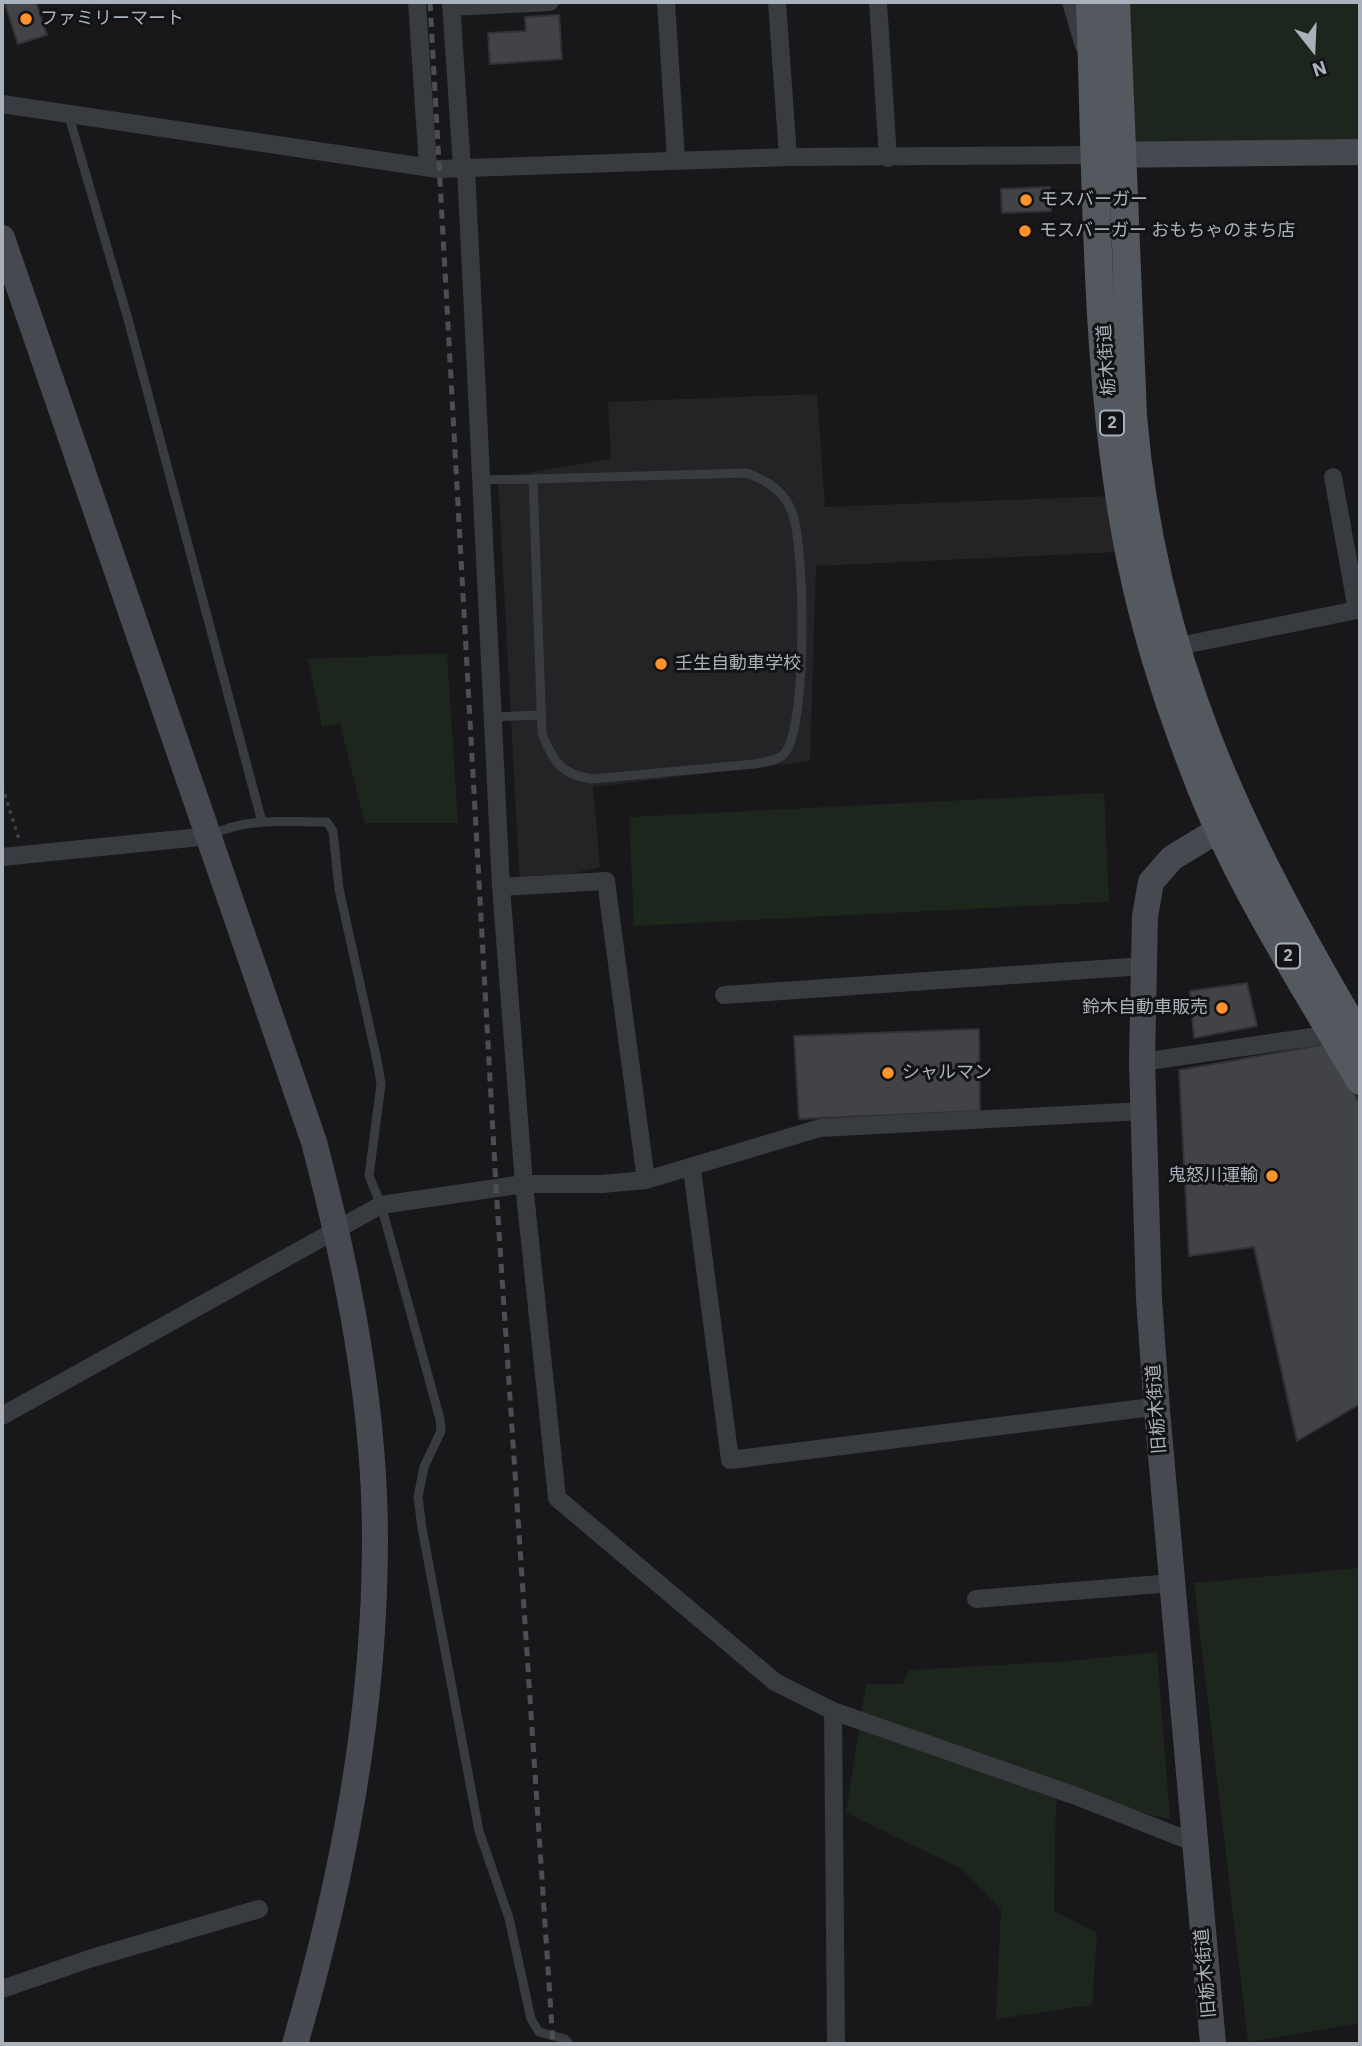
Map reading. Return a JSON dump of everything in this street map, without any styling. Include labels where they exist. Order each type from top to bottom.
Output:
[{"type":"main road","name":"栃木街道","points":[[1090,2],[1093,69],[1108,154],[1138,484],[1156,579],[1174,647],[1216,766],[1229,823]]},
{"type":"main road","name":"栃木街道","points":[[1116,2],[1108,154],[1105,352],[1115,464],[1136,584],[1174,714],[1229,823]]},
{"type":"main road","name":"2","points":[[1229,823],[1352,1032],[1360,1081]]},
{"type":"street","points":[[417,2],[428,167]]},
{"type":"street","points":[[550,2],[451,4],[464,168],[500,887],[524,1184],[557,1498],[775,1682],[833,1711],[1076,1796],[1195,1843]]},
{"type":"street","points":[[666,2],[676,160]]},
{"type":"street","points":[[777,2],[788,157]]},
{"type":"street","points":[[878,2],[888,158]]},
{"type":"street","points":[[1071,2],[1071,11],[1093,69]]},
{"type":"street","points":[[2,104],[428,167],[788,157],[1360,152]]},
{"type":"street","points":[[2,238],[314,1142],[337,1229],[361,1360],[375,1537],[373,1630],[363,1738],[348,1829],[295,2044]]},
{"type":"street","points":[[1174,647],[1357,610],[1352,537],[1333,477]]},
{"type":"street","name":"旧栃木街道","points":[[1213,2044],[1157,1410],[1142,1111],[1142,1062],[1145,916],[1151,882],[1172,858],[1229,823]]},
{"type":"street","points":[[2,857],[210,836]]},
{"type":"street","points":[[500,887],[606,881],[646,1180]]},
{"type":"street","points":[[724,995],[1144,966]]},
{"type":"street","points":[[1142,1062],[1352,1032]]},
{"type":"street","points":[[2,1416],[381,1205],[524,1184],[602,1184],[646,1180],[692,1169],[820,1128],[1142,1111]]},
{"type":"street","points":[[692,1169],[730,1460],[1144,1408],[1157,1410]]},
{"type":"street","points":[[976,1600],[1172,1583]]},
{"type":"street","points":[[833,1711],[836,2044]]},
{"type":"street","points":[[2,1989],[92,1958],[259,1909]]},
{"type":"lane","points":[[68,113],[128,319],[262,822]]},
{"type":"lane","points":[[481,480],[747,473],[769,481],[783,495],[793,514],[800,578],[801,637],[794,732],[786,752],[774,760],[592,779],[570,776],[553,758],[542,734],[533,479]]},
{"type":"lane","points":[[492,717],[541,715]]},
{"type":"lane","points":[[210,836],[229,826],[262,822],[327,822],[333,831],[339,889],[381,1084],[369,1176],[381,1205],[440,1419],[441,1431],[424,1467],[418,1497],[428,1565],[479,1831],[509,1918],[531,2019],[539,2032],[565,2039],[569,2044]]},
{"type":"path","points":[[2,786],[24,854]]},
{"type":"shaded area","points":[[1121,2],[1360,2],[1360,158],[1121,154]]},
{"type":"shaded area","name":"壬生自動車学校","points":[[817,394],[825,507],[1111,496],[1119,552],[816,566],[810,761],[593,787],[600,867],[520,886],[498,478],[611,459],[608,402]]},
{"type":"shaded area","points":[[447,653],[458,823],[365,823],[340,723],[322,727],[308,659]]},
{"type":"shaded area","points":[[1104,793],[1109,902],[634,926],[629,817]]},
{"type":"shaded area","points":[[1360,1568],[1360,2023],[1248,2042],[1194,1583]]},
{"type":"shaded area","points":[[1157,1652],[1170,1819],[1056,1793],[1054,1911],[1097,1933],[1092,2005],[996,2019],[1001,1909],[962,1869],[846,1813],[866,1684],[902,1684],[910,1670],[1070,1661]]},
{"type":"building","name":"ファミリーマート","points":[[36,2],[47,35],[18,44],[5,4]]},
{"type":"building","points":[[559,15],[562,59],[490,64],[488,33],[526,31],[525,17]]},
{"type":"building","name":"モスバーガー","points":[[1050,187],[1051,211],[1002,213],[1001,189]]},
{"type":"building","name":"鈴木自動車販売","points":[[1247,983],[1257,1026],[1194,1038],[1190,991]]},
{"type":"building","name":"シャルマン","points":[[979,1029],[980,1111],[799,1119],[794,1036]]},
{"type":"building","name":"鬼怒川運輸","points":[[1327,1044],[1360,1104],[1360,1404],[1297,1441],[1254,1247],[1189,1256],[1179,1070]]},
{"type":"railway","points":[[430,2],[496,1187],[553,2044]]},
{"type":"place","name":"ファミリーマート","points":[[26,19]]},
{"type":"place","name":"モスバーガー","points":[[1026,200]]},
{"type":"place","name":"モスバーガー おもちゃのまち店","points":[[1025,231]]},
{"type":"place","name":"壬生自動車学校","points":[[661,664]]},
{"type":"place","name":"鈴木自動車販売","points":[[1222,1008]]},
{"type":"place","name":"シャルマン","points":[[888,1073]]},
{"type":"place","name":"鬼怒川運輸","points":[[1272,1176]]}]
